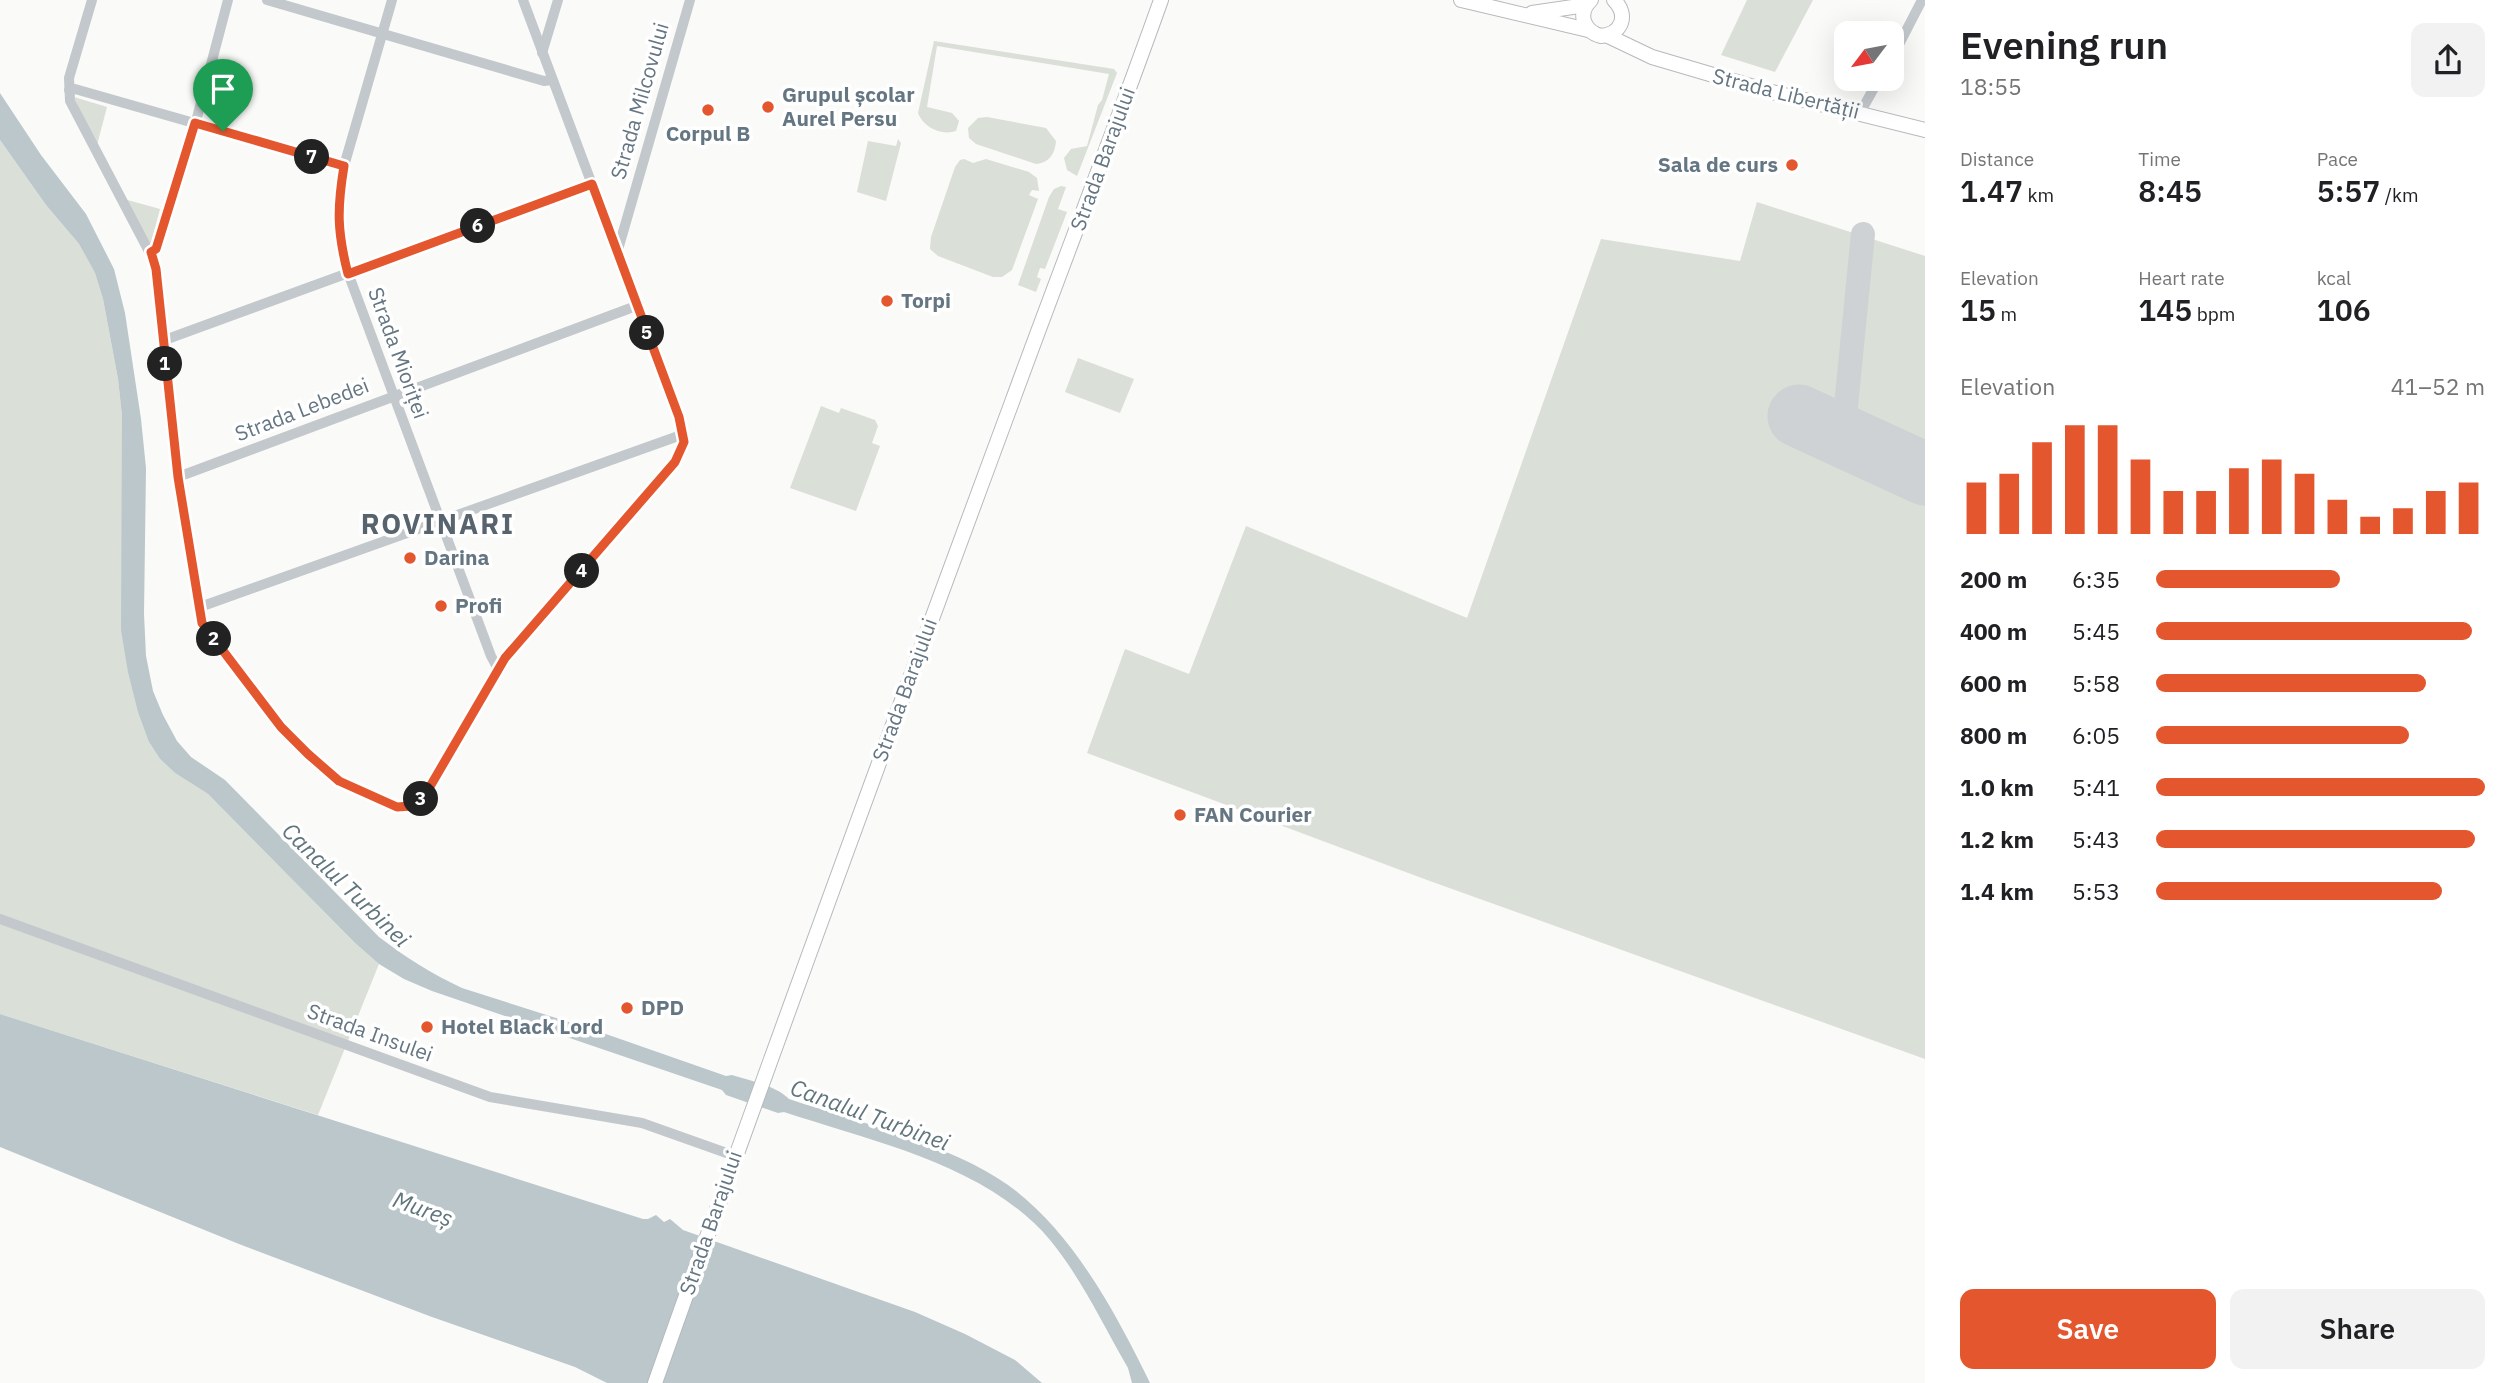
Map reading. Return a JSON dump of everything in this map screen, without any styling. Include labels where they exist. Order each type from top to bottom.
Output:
[{"type":"main road","name":"Strada Barajului","points":[[655,1383],[763,1076],[1161,0]]},
{"type":"main road","points":[[1461,0],[1588,30]]},
{"type":"main road","points":[[1614,0],[1620,5],[1627,34],[1635,46],[1648,56]]},
{"type":"main road","points":[[1525,14],[1588,3]]},
{"type":"main road","points":[[1588,3],[1583,13],[1588,30]]},
{"type":"main road","points":[[1608,36],[1621,24],[1623,15]]},
{"type":"main road","name":"Strada Libertății","points":[[1588,30],[1594,34],[1608,36],[1648,56],[1764,90],[1925,130]]},
{"type":"street","points":[[92,0],[69,78],[69,90],[73,109],[151,252],[156,269],[178,477],[201,620],[295,742],[339,781],[397,807],[407,808],[424,797],[512,649],[548,611],[675,462],[684,442],[684,434],[523,0]]},
{"type":"street","points":[[151,252],[156,249],[195,123],[228,0]]},
{"type":"street","points":[[267,0],[544,81],[552,80]]},
{"type":"street","name":"Strada Mioriței","points":[[392,0],[344,166],[338,205],[340,243],[348,274],[498,669]]},
{"type":"street","points":[[542,53],[558,0]]},
{"type":"street","name":"Strada Milcovului","points":[[617,253],[690,0]]},
{"type":"street","points":[[1904,35],[1922,0]]},
{"type":"street","points":[[69,90],[75,89],[344,166]]},
{"type":"street","points":[[1860,113],[1872,91]]},
{"type":"street","points":[[162,341],[592,184]]},
{"type":"street","name":"Strada Lebedei","points":[[178,477],[636,306]]},
{"type":"street","points":[[200,607],[684,434]]},
{"type":"street","name":"Strada Insulei","points":[[0,919],[491,1097],[642,1123],[735,1156]]},
{"type":"shaded area","points":[[1747,0],[1813,0],[1775,72],[1721,55]]},
{"type":"shaded area","points":[[934,41],[1114,69],[1117,73],[1077,176],[1067,170],[1064,158],[1071,149],[1087,146],[1109,74],[937,46],[927,107],[952,113],[959,121],[956,131],[944,132],[928,126],[918,113]]},
{"type":"shaded area","points":[[74,97],[107,107],[96,149]]},
{"type":"shaded area","points":[[987,117],[1046,128],[1056,141],[1053,154],[1048,160],[1036,164],[976,144],[969,138],[968,128],[978,118]]},
{"type":"shaded area","points":[[898,139],[901,143],[886,201],[857,192],[868,141],[896,146]]},
{"type":"shaded area","points":[[0,140],[46,205],[79,244],[95,273],[103,299],[122,416],[124,466],[149,742],[160,759],[175,773],[208,794],[379,964],[318,1115],[0,1014]]},
{"type":"shaded area","points":[[964,159],[973,163],[986,159],[1029,172],[1037,178],[1039,191],[1032,190],[1029,195],[1038,199],[1012,270],[1002,277],[993,277],[938,256],[930,249],[931,237],[955,167]]},
{"type":"shaded area","points":[[1066,187],[1058,209],[1067,212],[1045,269],[1040,268],[1037,277],[1041,279],[1036,292],[1018,285],[1049,197],[1054,189]]},
{"type":"shaded area","points":[[124,199],[160,209],[151,243],[149,242]]},
{"type":"shaded area","points":[[1757,202],[1925,256],[1925,1059],[1427,880],[1087,753],[1125,649],[1189,674],[1246,526],[1467,618],[1601,239],[1740,261]]},
{"type":"shaded area","points":[[1078,358],[1134,379],[1120,413],[1065,392]]},
{"type":"shaded area","points":[[821,406],[839,413],[841,408],[875,420],[878,426],[872,443],[880,446],[856,511],[790,488]]},
{"type":"water","name":"Canalul Turbinei","points":[[0,93],[41,155],[86,214],[114,269],[125,313],[146,468],[146,656],[153,691],[163,715],[177,741],[191,757],[225,780],[379,937],[440,977],[462,988],[726,1076],[732,1075],[762,1084],[789,1099],[902,1135],[959,1158],[1008,1185],[1031,1204],[1072,1249],[1107,1302],[1150,1383],[1132,1383],[1128,1368],[1062,1255],[1024,1214],[995,1193],[962,1174],[927,1159],[784,1112],[778,1113],[726,1095],[722,1090],[432,991],[404,979],[379,964],[355,943],[208,794],[175,773],[160,759],[149,742],[138,712],[121,630],[122,416],[103,299],[95,273],[79,244],[46,205],[0,140]]},
{"type":"water","name":"Mureș","points":[[0,1014],[643,1219],[656,1215],[664,1222],[670,1219],[683,1230],[915,1312],[965,1334],[1015,1360],[1042,1383],[607,1383],[575,1367],[432,1317],[239,1244],[0,1147]]},
{"type":"taxiway","points":[[1843,436],[1863,234]]},
{"type":"runway","points":[[1799,416],[1925,474]]},
{"type":"place","name":"Grupul școlar Aurel Persu","points":[[768,107]]},
{"type":"place","name":"Corpul B","points":[[708,110]]},
{"type":"place","name":"Sala de curs","points":[[1792,165]]},
{"type":"place","name":"Torpi","points":[[887,301]]},
{"type":"place","name":"Darina","points":[[410,558]]},
{"type":"place","name":"Profi","points":[[441,606]]},
{"type":"place","name":"FAN Courier","points":[[1180,815]]},
{"type":"place","name":"DPD","points":[[627,1008]]},
{"type":"place","name":"Hotel Black Lord","points":[[427,1027]]},
{"type":"district","name":"ROVINARI","points":[[438,524]]},
{"type":"route","points":[[195,123],[223,131],[344,166],[338,205],[340,243],[348,274],[592,184],[684,434],[684,442],[675,462],[505,658],[424,797],[407,808],[393,806],[352,789],[326,771],[281,727],[201,620],[178,477],[156,269],[151,252],[156,249],[195,123]]}]
